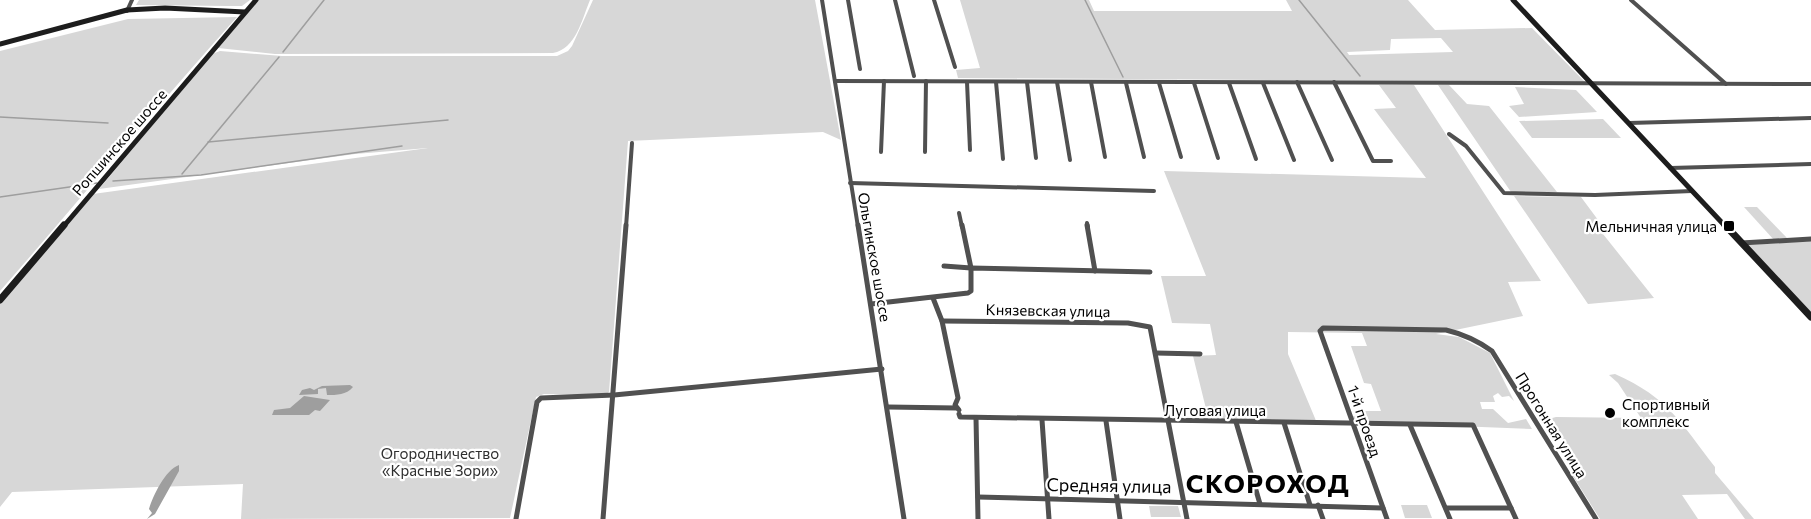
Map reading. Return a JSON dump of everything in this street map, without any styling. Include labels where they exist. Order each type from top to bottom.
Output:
[{"type":"street","points":[[127,12],[132,0]]},
{"type":"street","name":"Ропшинское шоссе","points":[[0,300],[256,0]]},
{"type":"street","name":"Ольгинское шоссе","points":[[822,0],[904,519]]},
{"type":"street","points":[[848,0],[860,69]]},
{"type":"street","points":[[896,0],[914,76]]},
{"type":"street","points":[[934,0],[955,67]]},
{"type":"street","points":[[1513,0],[1811,317]]},
{"type":"street","points":[[1631,0],[1727,84]]},
{"type":"street","points":[[0,45],[127,12],[164,10],[245,12]]},
{"type":"street","points":[[835,81],[1811,84]]},
{"type":"street","points":[[881,152],[884,81]]},
{"type":"street","points":[[926,81],[926,152]]},
{"type":"street","points":[[967,82],[970,150]]},
{"type":"street","points":[[996,82],[1003,159]]},
{"type":"street","points":[[1027,82],[1036,158]]},
{"type":"street","points":[[1057,82],[1070,160]]},
{"type":"street","points":[[1091,82],[1105,157]]},
{"type":"street","points":[[1126,82],[1144,157]]},
{"type":"street","points":[[1297,82],[1332,160]]},
{"type":"street","points":[[1334,82],[1372,161],[1391,161]]},
{"type":"street","points":[[1159,83],[1181,157]]},
{"type":"street","points":[[1194,83],[1218,158]]},
{"type":"street","points":[[1229,83],[1256,159]]},
{"type":"street","points":[[1263,83],[1294,160]]},
{"type":"street","points":[[1629,123],[1811,118]]},
{"type":"street","points":[[1449,134],[1466,144],[1494,184],[1504,193],[1595,195],[1692,191]]},
{"type":"street","points":[[603,519],[632,144]]},
{"type":"street","points":[[1670,168],[1811,164]]},
{"type":"street","points":[[850,183],[1154,190]]},
{"type":"street","points":[[871,304],[933,298],[971,291],[971,268],[959,213]]},
{"type":"street","points":[[1087,223],[1095,271]]},
{"type":"street","points":[[1741,243],[1811,239]]},
{"type":"street","points":[[944,266],[1150,272]]},
{"type":"street","points":[[933,298],[942,321],[958,398],[955,405],[959,412]]},
{"type":"street","name":"Князевская улица","points":[[942,321],[1145,325],[1151,331],[1156,353]]},
{"type":"street","name":"1-й проезд","points":[[1387,519],[1320,331],[1323,328],[1446,330],[1460,333],[1485,345]]},
{"type":"street","name":"Прогонная улица","points":[[1485,345],[1492,351],[1596,519]]},
{"type":"street","points":[[1187,519],[1156,353],[1200,354]]},
{"type":"street","points":[[516,519],[537,402],[546,397],[614,394],[882,369]]},
{"type":"street","name":"Луговая улица","points":[[888,407],[955,407],[960,417],[976,418],[1473,425],[1511,508]]},
{"type":"street","points":[[976,418],[978,519]]},
{"type":"street","points":[[1042,420],[1049,519]]},
{"type":"street","points":[[1106,421],[1120,519]]},
{"type":"street","points":[[1236,422],[1260,504]]},
{"type":"street","points":[[1284,423],[1310,505]]},
{"type":"street","points":[[1410,424],[1450,519]]},
{"type":"street","name":"Средняя улица","points":[[978,496],[1383,508]]},
{"type":"street","points":[[1318,505],[1323,519]]},
{"type":"street","points":[[1446,508],[1511,508],[1516,519]]},
{"type":"green space","points":[[139,0],[250,0],[242,6],[228,6],[136,5]]},
{"type":"green space","points":[[258,0],[590,0],[573,39],[567,46],[553,53],[275,54],[218,48]]},
{"type":"green space","name":"Огородничество «Красные Зори»","points":[[593,0],[815,0],[841,140],[823,132],[628,141],[609,392],[604,395],[544,394],[536,397],[510,518],[241,519],[243,484],[12,492],[0,507],[0,303],[93,194],[428,148],[355,154],[99,189],[212,54],[220,51],[282,56],[557,56],[568,51],[572,46]]},
{"type":"green space","points":[[960,0],[1089,0],[1094,11],[1292,11],[1286,0],[1408,0],[1435,30],[1532,28],[1585,82],[958,78],[956,70],[980,68]],"holes":[[[1441,38],[1453,52],[1349,55],[1347,52],[1390,50],[1391,39]]]},
{"type":"green space","points":[[237,17],[0,291],[0,51],[128,19]]},
{"type":"green space","points":[[1379,85],[1414,85],[1541,281],[1508,282],[1523,316],[1436,334],[1459,337],[1490,353],[1514,401],[1509,396],[1502,397],[1498,393],[1493,396],[1495,402],[1480,402],[1482,409],[1493,409],[1508,423],[1526,419],[1532,429],[1354,422],[1351,416],[1366,417],[1365,411],[1381,411],[1371,384],[1364,383],[1351,346],[1367,346],[1362,333],[1288,332],[1288,354],[1317,423],[1209,421],[1193,356],[1216,355],[1210,324],[1172,323],[1161,276],[1206,276],[1164,171],[1426,178],[1374,109],[1396,108]]},
{"type":"green space","points":[[1438,85],[1449,85],[1467,104],[1489,106],[1557,192],[1511,192]]},
{"type":"green space","points":[[1515,87],[1576,90],[1597,112],[1519,117],[1509,106],[1524,104]]},
{"type":"green space","points":[[1603,119],[1621,138],[1532,138],[1519,121]]},
{"type":"green space","points":[[1514,196],[1581,197],[1604,228],[1599,229],[1654,298],[1588,304]]},
{"type":"green space","points":[[1744,207],[1757,207],[1788,239],[1774,240]]},
{"type":"green space","points":[[1811,241],[1811,312],[1745,245]]},
{"type":"green space","points":[[1615,374],[1648,392],[1672,413],[1715,467],[1715,473],[1754,519],[1745,519],[1727,494],[1682,495],[1698,519],[1600,519],[1571,473],[1585,473],[1580,464],[1563,440],[1545,428],[1541,421],[1556,417],[1641,418],[1618,383],[1609,375]]},
{"type":"green space","points":[[1401,505],[1427,505],[1432,518],[1405,518]]},
{"type":"green space","points":[[1149,506],[1178,506],[1181,517],[1151,517]]},
{"type":"shaded area","points":[[350,385],[353,387],[341,394],[327,395],[326,388],[318,389],[318,394],[299,395],[302,390],[310,388],[314,390],[322,386]]},
{"type":"shaded area","points":[[304,396],[330,400],[320,411],[315,410],[309,415],[272,415],[274,410],[290,408]]},
{"type":"shaded area","points":[[179,465],[179,471],[155,514],[147,519],[152,513],[149,509],[160,484],[169,472]]},
{"type":"waterway","points":[[283,52],[324,0]]},
{"type":"waterway","points":[[1085,0],[1123,77]]},
{"type":"waterway","points":[[1299,0],[1360,76]]},
{"type":"waterway","points":[[209,142],[279,57]]},
{"type":"waterway","points":[[0,117],[108,123]]},
{"type":"waterway","points":[[209,142],[448,120]]},
{"type":"waterway","points":[[182,174],[209,142]]},
{"type":"waterway","points":[[113,181],[201,175],[402,146]]},
{"type":"waterway","points":[[0,197],[97,183]]},
{"type":"place","name":"Мельничная улица","points":[[1729,226]]},
{"type":"place","name":"Спортивный комплекс","points":[[1610,413]]},
{"type":"district","name":"СКОРОХОД","points":[[1268,482]]}]
